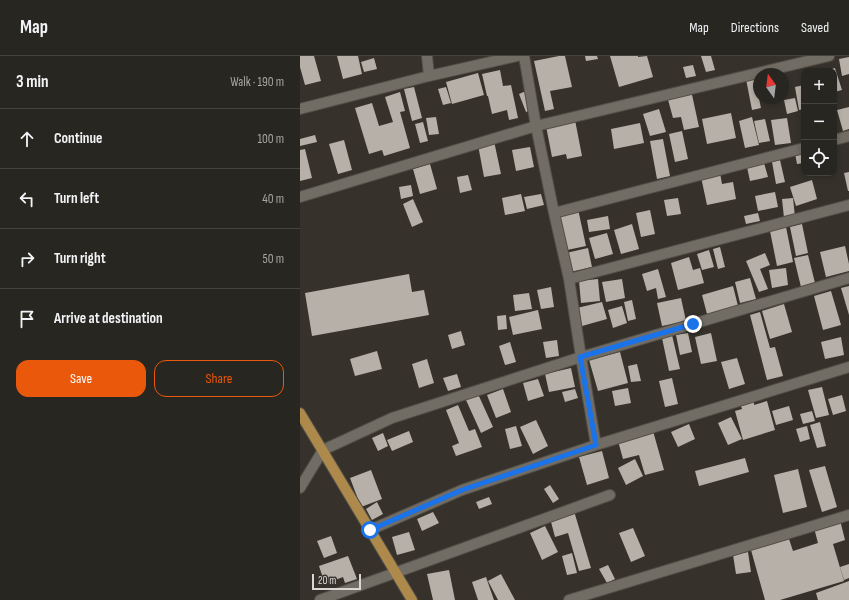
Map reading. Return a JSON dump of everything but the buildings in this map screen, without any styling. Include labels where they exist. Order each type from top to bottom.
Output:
[{"type":"main road","points":[[300,413],[412,600]]},
{"type":"street","points":[[427,56],[429,76]]},
{"type":"street","points":[[300,109],[429,76],[517,56]]},
{"type":"street","points":[[524,56],[536,126],[569,279],[580,357],[596,445]]},
{"type":"street","points":[[300,197],[536,126],[829,56]]},
{"type":"street","points":[[837,139],[849,136]]},
{"type":"street","points":[[554,213],[801,149]]},
{"type":"street","points":[[569,279],[849,205]]},
{"type":"street","points":[[300,488],[323,450],[392,418],[580,357],[849,278]]},
{"type":"street","points":[[370,530],[462,490],[596,445],[849,367]]},
{"type":"street","points":[[320,600],[610,495]]},
{"type":"street","points":[[569,600],[849,514]]},
{"type":"route","points":[[370,530],[462,490],[596,445],[580,357],[693,324]]}]
